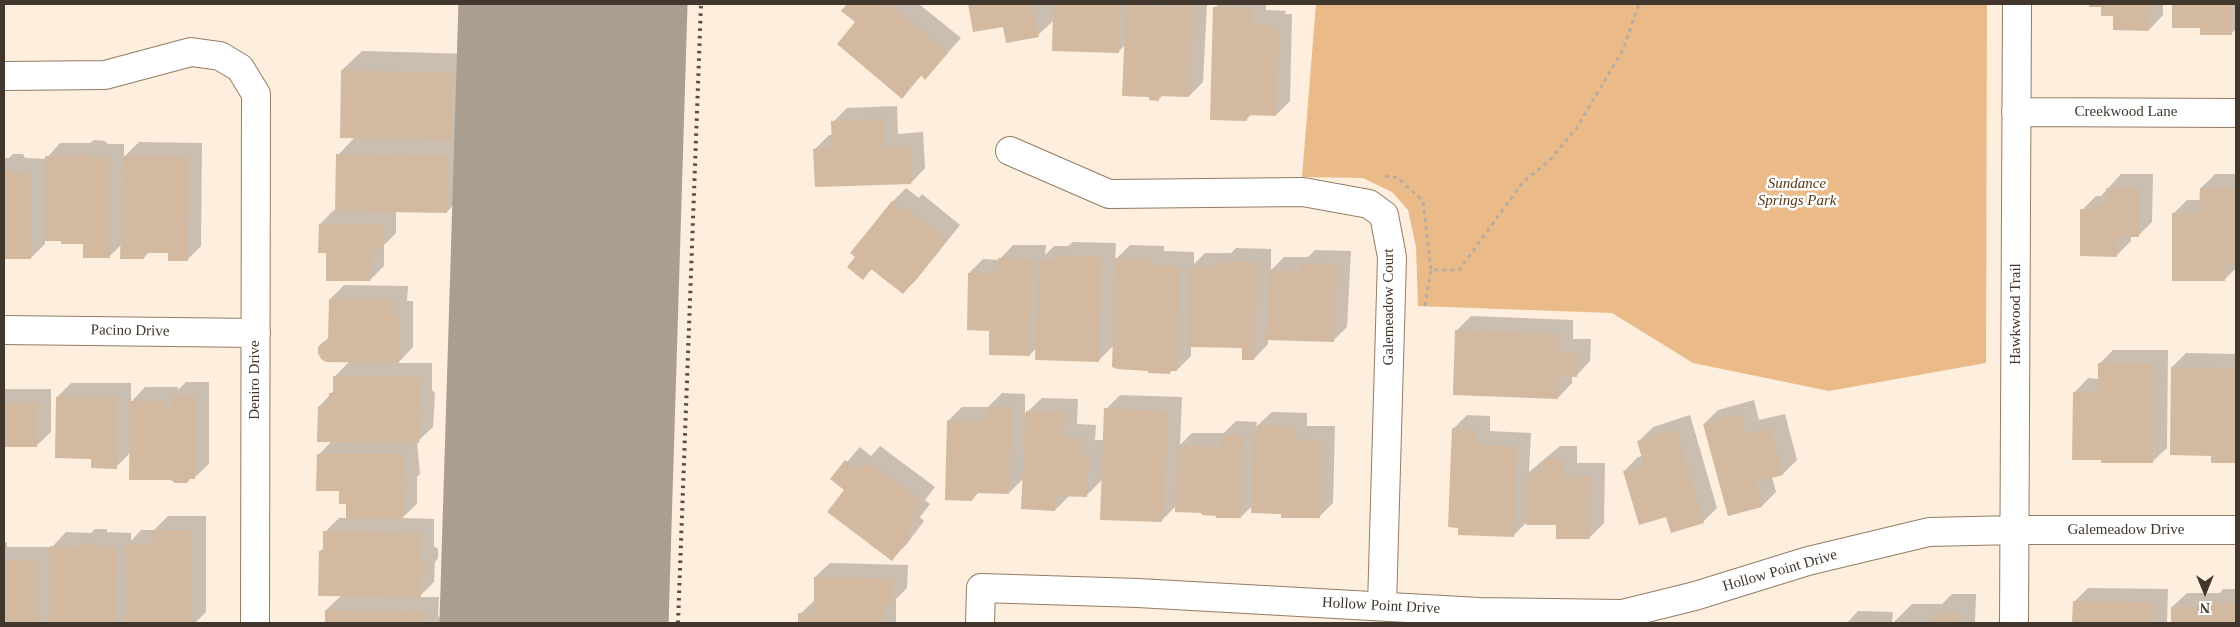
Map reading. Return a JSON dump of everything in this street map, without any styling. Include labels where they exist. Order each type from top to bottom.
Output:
[{"type":"street","name":"Hawkwood Trail","points":[[2014,623],[2017,4]]},
{"type":"street","name":"Deniro Drive","points":[[4,76],[105,76],[191,52],[220,56],[240,68],[256,94],[255,623]]},
{"type":"street","name":"Creekwood Lane","points":[[2016,112],[2236,113]]},
{"type":"street","name":"Galemeadow Court","points":[[1010,150],[1109,194],[1303,192],[1370,204],[1384,215],[1392,257],[1382,606]]},
{"type":"street","name":"Pacino Drive","points":[[4,330],[256,333]]},
{"type":"street","name":"Galemeadow Drive","points":[[2015,530],[2236,530]]},
{"type":"street","name":"Hollow Point Drive","points":[[980,623],[981,588],[1138,593],[1479,612],[1622,614],[1695,596],[1808,561],[1929,532],[2015,530]]},
{"type":"path","points":[[1431,270],[1459,270],[1523,182],[1550,161],[1576,128],[1622,50],[1639,4]]},
{"type":"path","points":[[1379,174],[1398,178],[1423,201],[1431,270],[1425,306]]},
{"type":"green space","name":"Sundance Springs Park","points":[[1316,4],[1987,4],[1986,363],[1829,391],[1693,363],[1612,313],[1418,306],[1416,247],[1408,210],[1392,192],[1363,178],[1302,177]]},
{"type":"building","points":[[847,4],[889,4],[948,53],[925,80],[921,75],[902,99],[837,44],[855,22],[841,11]]},
{"type":"building","points":[[968,4],[1033,4],[1039,37],[1006,43],[1003,27],[973,32]]},
{"type":"building","points":[[1053,4],[1120,4],[1119,53],[1052,51]]},
{"type":"building","points":[[1126,4],[1173,7],[1173,4],[1194,4],[1189,97],[1159,96],[1159,101],[1149,100],[1149,97],[1122,96]]},
{"type":"building","points":[[2089,4],[2150,4],[2149,31],[2113,30],[2113,16],[2101,16],[2101,7],[2089,7]]},
{"type":"building","points":[[2172,4],[2232,4],[2232,35],[2200,35],[2200,28],[2172,28]]},
{"type":"building","points":[[1213,7],[1253,8],[1253,24],[1273,25],[1272,28],[1279,28],[1276,116],[1247,115],[1247,121],[1210,120]]},
{"type":"building","points":[[341,70],[453,73],[452,140],[340,138]]},
{"type":"building","points":[[883,119],[884,147],[910,146],[911,184],[815,187],[813,149],[832,148],[831,121]]},
{"type":"building","points":[[78,154],[90,154],[93,158],[110,158],[110,258],[83,258],[83,244],[61,244],[61,241],[45,241],[45,156],[75,157]]},
{"type":"building","points":[[336,154],[448,156],[447,213],[335,211]]},
{"type":"building","points":[[123,156],[189,156],[188,261],[168,261],[168,253],[144,253],[144,259],[120,259]]},
{"type":"building","points":[[4,168],[9,168],[11,172],[32,173],[31,259],[4,259]]},
{"type":"building","points":[[2106,188],[2140,188],[2139,237],[2117,237],[2117,257],[2080,256],[2080,209],[2092,210],[2092,203],[2106,204]]},
{"type":"building","points":[[2200,188],[2236,188],[2236,263],[2225,263],[2225,281],[2172,281],[2172,213],[2199,214]]},
{"type":"building","points":[[892,201],[904,211],[907,208],[947,240],[903,294],[871,269],[863,280],[847,267],[855,257],[850,253]]},
{"type":"building","points":[[319,224],[383,224],[383,249],[371,249],[370,281],[326,281],[326,253],[318,253]]},
{"type":"building","points":[[1057,255],[1102,257],[1099,362],[1035,360],[1038,260],[1057,260]]},
{"type":"building","points":[[998,258],[1032,259],[1030,356],[989,355],[989,331],[967,330],[968,273],[998,274]]},
{"type":"building","points":[[1115,258],[1150,259],[1150,265],[1180,266],[1177,371],[1170,371],[1170,374],[1148,373],[1148,371],[1112,367]]},
{"type":"building","points":[[1221,262],[1258,262],[1254,360],[1242,360],[1242,348],[1189,347],[1189,266],[1220,267]]},
{"type":"building","points":[[1300,263],[1337,264],[1334,342],[1266,340],[1269,270],[1300,271]]},
{"type":"building","points":[[329,299],[394,299],[394,315],[400,315],[399,363],[326,362],[321,359],[318,347],[323,342],[328,341]]},
{"type":"building","points":[[1455,330],[1560,334],[1559,353],[1578,353],[1577,377],[1559,376],[1558,399],[1453,395]]},
{"type":"building","points":[[2098,363],[2154,364],[2153,463],[2101,463],[2101,460],[2072,460],[2073,392],[2098,393]]},
{"type":"building","points":[[2171,367],[2236,368],[2236,463],[2211,463],[2211,456],[2170,455]]},
{"type":"building","points":[[333,376],[419,377],[419,404],[422,408],[419,443],[317,442],[318,406],[329,406],[329,393],[333,393]]},
{"type":"building","points":[[171,396],[195,396],[195,479],[190,479],[187,483],[175,483],[171,480],[129,480],[130,401],[165,401],[165,408],[171,408]]},
{"type":"building","points":[[56,397],[117,397],[117,469],[91,468],[91,459],[55,458]]},
{"type":"building","points":[[4,402],[37,403],[37,447],[4,447]]},
{"type":"building","points":[[987,407],[1012,407],[1009,494],[973,493],[972,501],[945,500],[947,420],[986,421]]},
{"type":"building","points":[[1104,408],[1168,411],[1162,522],[1100,520]]},
{"type":"building","points":[[1026,411],[1065,413],[1063,438],[1082,438],[1082,454],[1089,454],[1087,497],[1056,496],[1055,511],[1021,509]]},
{"type":"building","points":[[1740,413],[1745,434],[1771,427],[1783,475],[1756,482],[1762,507],[1728,516],[1703,424]]},
{"type":"building","points":[[1257,425],[1294,426],[1293,439],[1322,440],[1320,518],[1281,518],[1281,514],[1251,513],[1253,438],[1256,438]]},
{"type":"building","points":[[1452,428],[1476,429],[1476,445],[1517,447],[1514,537],[1458,535],[1458,528],[1448,527]]},
{"type":"building","points":[[1676,429],[1704,523],[1671,533],[1666,517],[1639,525],[1623,471],[1644,465],[1637,441]]},
{"type":"building","points":[[1221,435],[1243,435],[1241,518],[1216,518],[1216,516],[1202,515],[1202,513],[1175,512],[1177,446],[1221,447]]},
{"type":"building","points":[[317,454],[403,454],[403,473],[406,478],[406,489],[403,492],[403,519],[346,519],[346,504],[339,504],[339,491],[316,491]]},
{"type":"building","points":[[1544,459],[1564,459],[1564,477],[1591,477],[1590,539],[1556,539],[1556,525],[1526,525],[1527,473],[1544,474]]},
{"type":"building","points":[[845,460],[858,470],[865,460],[922,501],[912,515],[916,519],[907,532],[911,535],[892,561],[827,512],[844,490],[830,479]]},
{"type":"building","points":[[152,530],[192,530],[192,623],[126,623],[126,544],[152,544]]},
{"type":"building","points":[[323,531],[421,533],[420,560],[425,564],[425,574],[421,577],[421,597],[318,596],[319,551],[323,551]]},
{"type":"building","points":[[80,543],[94,543],[94,546],[117,547],[116,623],[49,623],[50,546],[80,547]]},
{"type":"building","points":[[4,560],[38,560],[38,623],[4,623]]},
{"type":"building","points":[[814,577],[894,578],[893,604],[883,603],[883,623],[798,623],[798,613],[814,614]]},
{"type":"building","points":[[2073,601],[2154,602],[2154,623],[2072,623]]},
{"type":"building","points":[[2236,602],[2236,623],[2171,623],[2171,607],[2208,606],[2208,603]]},
{"type":"building","points":[[325,610],[425,611],[425,623],[325,623]]},
{"type":"building","points":[[1931,613],[1957,613],[1957,623],[1931,623]]},
{"type":"runway","points":[[554,623],[573,4]]},
{"type":"railway","points":[[678,623],[701,4]]}]
